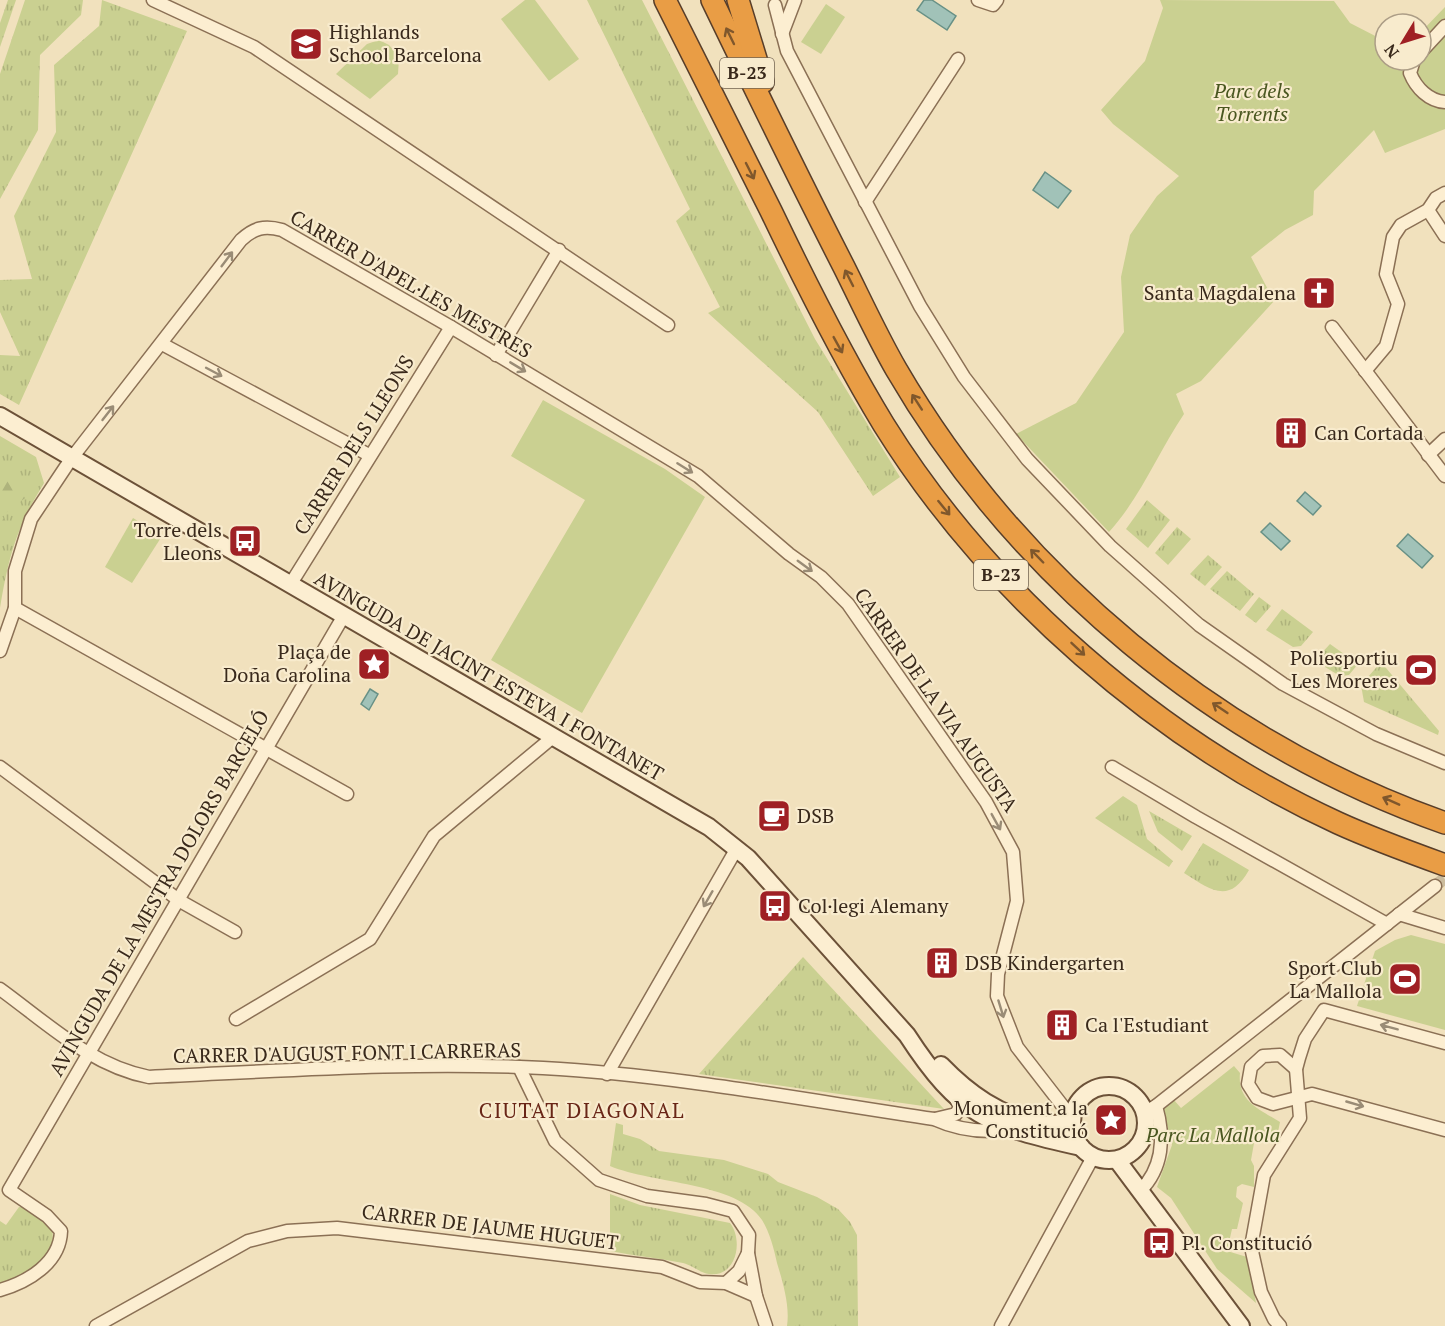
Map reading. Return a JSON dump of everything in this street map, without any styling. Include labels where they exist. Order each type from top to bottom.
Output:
[{"type":"highway","name":"B-23","points":[[665,0],[810,293],[858,380],[886,427],[931,492],[1010,585],[1097,667],[1202,746],[1289,798],[1337,822],[1445,865]]},
{"type":"highway","name":"B-23","points":[[712,0],[895,368],[963,467],[1035,554],[1078,597],[1154,662],[1250,728],[1304,760],[1356,786],[1445,823]]},
{"type":"highway","points":[[738,0],[783,145]]},
{"type":"street","points":[[153,0],[254,47],[668,325]]},
{"type":"street","points":[[795,0],[790,4],[772,2],[787,51],[920,306],[964,377],[1027,459],[1110,546],[1199,625],[1283,684],[1376,734],[1445,763]]},
{"type":"street","points":[[782,34],[795,0]]},
{"type":"street","points":[[978,0],[995,3]]},
{"type":"street","points":[[1433,39],[1445,26]]},
{"type":"street","points":[[865,202],[958,59]]},
{"type":"street","points":[[1410,72],[1419,88],[1434,100],[1445,102]]},
{"type":"street","points":[[1365,371],[1386,346],[1398,304],[1386,274],[1393,237],[1401,225],[1428,210],[1436,198],[1445,193]]},
{"type":"street","points":[[1428,210],[1445,236]]},
{"type":"street","name":"CARRER D'APEL·LES MESTRES","points":[[0,651],[15,608],[15,571],[31,519],[71,459],[242,240],[253,229],[270,227],[282,230],[451,327],[698,476],[760,529]]},
{"type":"street","points":[[496,354],[558,250]]},
{"type":"street","name":"CARRER DELS LLEONS","points":[[290,585],[369,455],[451,327]]},
{"type":"street","points":[[1332,327],[1445,476]]},
{"type":"street","points":[[162,344],[369,455]]},
{"type":"street","name":"AVINGUDA DE JACINT ESTEVA I FONTANET","points":[[0,416],[709,827],[737,848],[906,1035],[967,1090],[994,1108],[1041,1125],[1072,1121]]},
{"type":"street","points":[[1428,455],[1445,439]]},
{"type":"street","name":"CARRER DE LA VIA AUGUSTA","points":[[760,529],[821,578],[848,604],[986,802],[1013,852],[1017,901],[998,974],[997,996],[1003,1017],[1017,1047],[1072,1121]]},
{"type":"street","points":[[15,608],[347,794]]},
{"type":"street","name":"AVINGUDA DE LA MESTRA DOLORS BARCELÓ","points":[[0,1290],[38,1273],[56,1252],[61,1242],[61,1231],[47,1215],[9,1190],[87,1053],[180,901],[266,748],[344,617]]},
{"type":"street","points":[[236,1019],[370,939],[434,836],[554,737]]},
{"type":"street","points":[[0,767],[180,901],[236,932]]},
{"type":"street","points":[[1112,767],[1186,812],[1387,924]]},
{"type":"street","points":[[607,1074],[737,848]]},
{"type":"street","points":[[1117,1160],[1133,1151],[1141,1142],[1150,1109],[1435,886]]},
{"type":"street","points":[[1399,914],[1445,928]]},
{"type":"street","name":"CARRER D'AUGUST FONT I CARRERAS","points":[[0,988],[87,1053],[124,1073],[149,1077],[385,1067],[519,1067],[607,1074],[769,1094],[934,1119],[947,1125],[990,1132],[1010,1130]]},
{"type":"street","points":[[1280,1326],[1274,1319],[1261,1292],[1251,1247],[1264,1175],[1300,1118],[1296,1069],[1305,1039],[1324,1010],[1445,1043]]},
{"type":"street","name":"AVINGUDA DE JACINT ESTEVA I FONTANET","points":[[906,1035],[923,1060],[956,1099],[975,1113],[1010,1130],[1087,1152]]},
{"type":"street","points":[[1296,1069],[1280,1055],[1263,1056],[1251,1067],[1248,1084],[1257,1098],[1273,1104],[1312,1094],[1345,1101],[1445,1130]]},
{"type":"street","points":[[519,1067],[555,1141],[598,1180],[647,1196],[706,1204],[733,1211],[749,1235],[748,1253],[756,1296],[766,1326]]},
{"type":"street","points":[[1140,1191],[1152,1177],[1161,1149],[1162,1127],[1150,1109],[1131,1093],[1109,1086],[1097,1087],[1082,1097],[1072,1121],[1074,1136],[1087,1152],[1117,1160],[1140,1191],[1241,1326]]},
{"type":"street","points":[[934,1119],[956,1114],[960,1107],[956,1099]]},
{"type":"street","points":[[1001,1326],[1087,1152]]},
{"type":"street","name":"CARRER DE JAUME HUGUET","points":[[96,1326],[248,1241],[287,1231],[337,1228],[662,1268],[700,1282],[726,1283],[756,1296]]},
{"type":"street","points":[[726,1283],[739,1271],[748,1253]]},
{"type":"green space","points":[[8,0],[16,0],[0,47],[0,23]]},
{"type":"green space","points":[[25,0],[83,0],[81,15],[40,55],[38,130],[0,199],[0,74]]},
{"type":"green space","points":[[102,0],[187,31],[19,405],[0,394],[0,355],[20,356],[0,312],[0,280],[32,279],[14,216],[56,132],[54,65],[99,26]]},
{"type":"green space","points":[[525,0],[535,0],[579,59],[549,81],[501,19]]},
{"type":"green space","points":[[587,0],[642,0],[815,339],[900,477],[873,496],[818,412],[708,313],[720,307],[676,221],[690,209]]},
{"type":"green space","name":"Parc dels Torrents","points":[[1160,0],[1334,1],[1350,23],[1373,35],[1373,72],[1433,72],[1433,20],[1445,7],[1445,129],[1385,153],[1374,130],[1314,191],[1313,215],[1285,230],[1251,257],[1274,301],[1201,381],[1176,394],[1184,414],[1130,505],[1109,532],[1016,434],[1076,403],[1124,332],[1121,277],[1130,235],[1157,196],[1179,176],[1113,124],[1101,110],[1145,61],[1163,8]]},
{"type":"green space","points":[[826,4],[845,17],[821,54],[801,42]]},
{"type":"green space","points":[[379,40],[389,45],[399,57],[398,74],[370,99],[336,74],[367,44]]},
{"type":"green space","points":[[543,400],[665,469],[705,497],[582,713],[491,660],[585,500],[511,456]]},
{"type":"green space","points":[[0,436],[36,457],[44,483],[27,514],[15,543],[0,608]]},
{"type":"green space","points":[[14,472],[24,482],[29,495],[2,516],[12,530],[0,539],[0,484]]},
{"type":"green space","points":[[1147,500],[1170,520],[1148,548],[1126,529]]},
{"type":"green space","points":[[133,518],[162,536],[132,583],[105,567]]},
{"type":"green space","points":[[1177,527],[1191,539],[1168,565],[1155,553]]},
{"type":"green space","points":[[1208,555],[1222,567],[1205,586],[1190,574]]},
{"type":"green space","points":[[1227,571],[1254,594],[1240,611],[1210,589]]},
{"type":"green space","points":[[1259,597],[1271,606],[1256,623],[1245,615]]},
{"type":"green space","points":[[1282,609],[1313,632],[1301,646],[1293,647],[1266,630]]},
{"type":"green space","points":[[1330,644],[1358,664],[1349,675],[1340,676],[1320,664],[1318,657]]},
{"type":"green space","points":[[1381,662],[1439,731],[1438,735],[1364,702],[1361,685]]},
{"type":"green space","points":[[1123,796],[1137,805],[1147,839],[1173,861],[1169,867],[1095,818]]},
{"type":"green space","points":[[1149,811],[1192,836],[1182,851],[1158,832]]},
{"type":"green space","points":[[1203,843],[1249,870],[1234,888],[1227,891],[1211,889],[1184,873]]},
{"type":"green space","name":"Sport Club La Mallola","points":[[1411,935],[1445,944],[1445,1030],[1357,1006],[1375,951],[1395,940]]},
{"type":"green space","points":[[803,957],[944,1109],[699,1074]]},
{"type":"green space","name":"Parc La Mallola","points":[[1234,1066],[1240,1073],[1242,1091],[1246,1097],[1257,1108],[1280,1122],[1277,1137],[1256,1132],[1251,1160],[1254,1166],[1254,1187],[1242,1184],[1237,1187],[1236,1197],[1243,1203],[1237,1229],[1232,1229],[1227,1251],[1247,1257],[1256,1303],[1217,1269],[1171,1198],[1157,1187],[1172,1145],[1163,1108],[1173,1099],[1181,1108]]},
{"type":"green space","points":[[616,1123],[623,1125],[623,1134],[640,1139],[659,1151],[724,1160],[768,1174],[778,1182],[817,1197],[838,1209],[850,1222],[857,1235],[858,1326],[787,1326],[788,1311],[784,1286],[771,1241],[762,1220],[750,1208],[734,1198],[610,1166]]},
{"type":"green space","points":[[610,1194],[640,1205],[730,1223],[736,1239],[735,1257],[726,1270],[718,1274],[709,1274],[683,1263],[610,1251]]},
{"type":"green space","points":[[19,1207],[26,1207],[52,1227],[53,1238],[47,1256],[34,1268],[8,1285],[0,1283],[0,1221],[6,1225]]},
{"type":"water","points":[[924,0],[932,0],[956,16],[947,30],[917,10]]},
{"type":"water","points":[[1045,172],[1071,191],[1058,208],[1033,190]]},
{"type":"water","points":[[1305,492],[1321,506],[1313,515],[1297,501]]},
{"type":"water","points":[[1270,523],[1290,541],[1281,550],[1261,532]]},
{"type":"water","points":[[1408,534],[1433,556],[1422,568],[1397,546]]},
{"type":"water","points":[[370,689],[378,694],[369,710],[361,704]]},
{"type":"tunnel","points":[[1435,886],[1445,878]]},
{"type":"place","name":"Highlands School Barcelona","points":[[306,44]]},
{"type":"place","name":"Santa Magdalena","points":[[1319,293]]},
{"type":"place","name":"Can Cortada","points":[[1291,433]]},
{"type":"place","name":"Torre dels Lleons","points":[[245,541]]},
{"type":"place","name":"Plaça de Doña Carolina","points":[[374,664]]},
{"type":"place","name":"Poliesportiu Les Moreres","points":[[1421,670]]},
{"type":"place","name":"DSB","points":[[774,816]]},
{"type":"place","name":"Col·legi Alemany","points":[[775,906]]},
{"type":"place","name":"DSB Kindergarten","points":[[942,963]]},
{"type":"place","name":"Sport Club La Mallola","points":[[1405,979]]},
{"type":"place","name":"Ca l'Estudiant","points":[[1062,1025]]},
{"type":"place","name":"Monument a la Constitució","points":[[1111,1120]]},
{"type":"place","name":"Pl. Constitució","points":[[1159,1243]]},
{"type":"district","name":"CIUTAT DIAGONAL","points":[[582,1111]]}]
